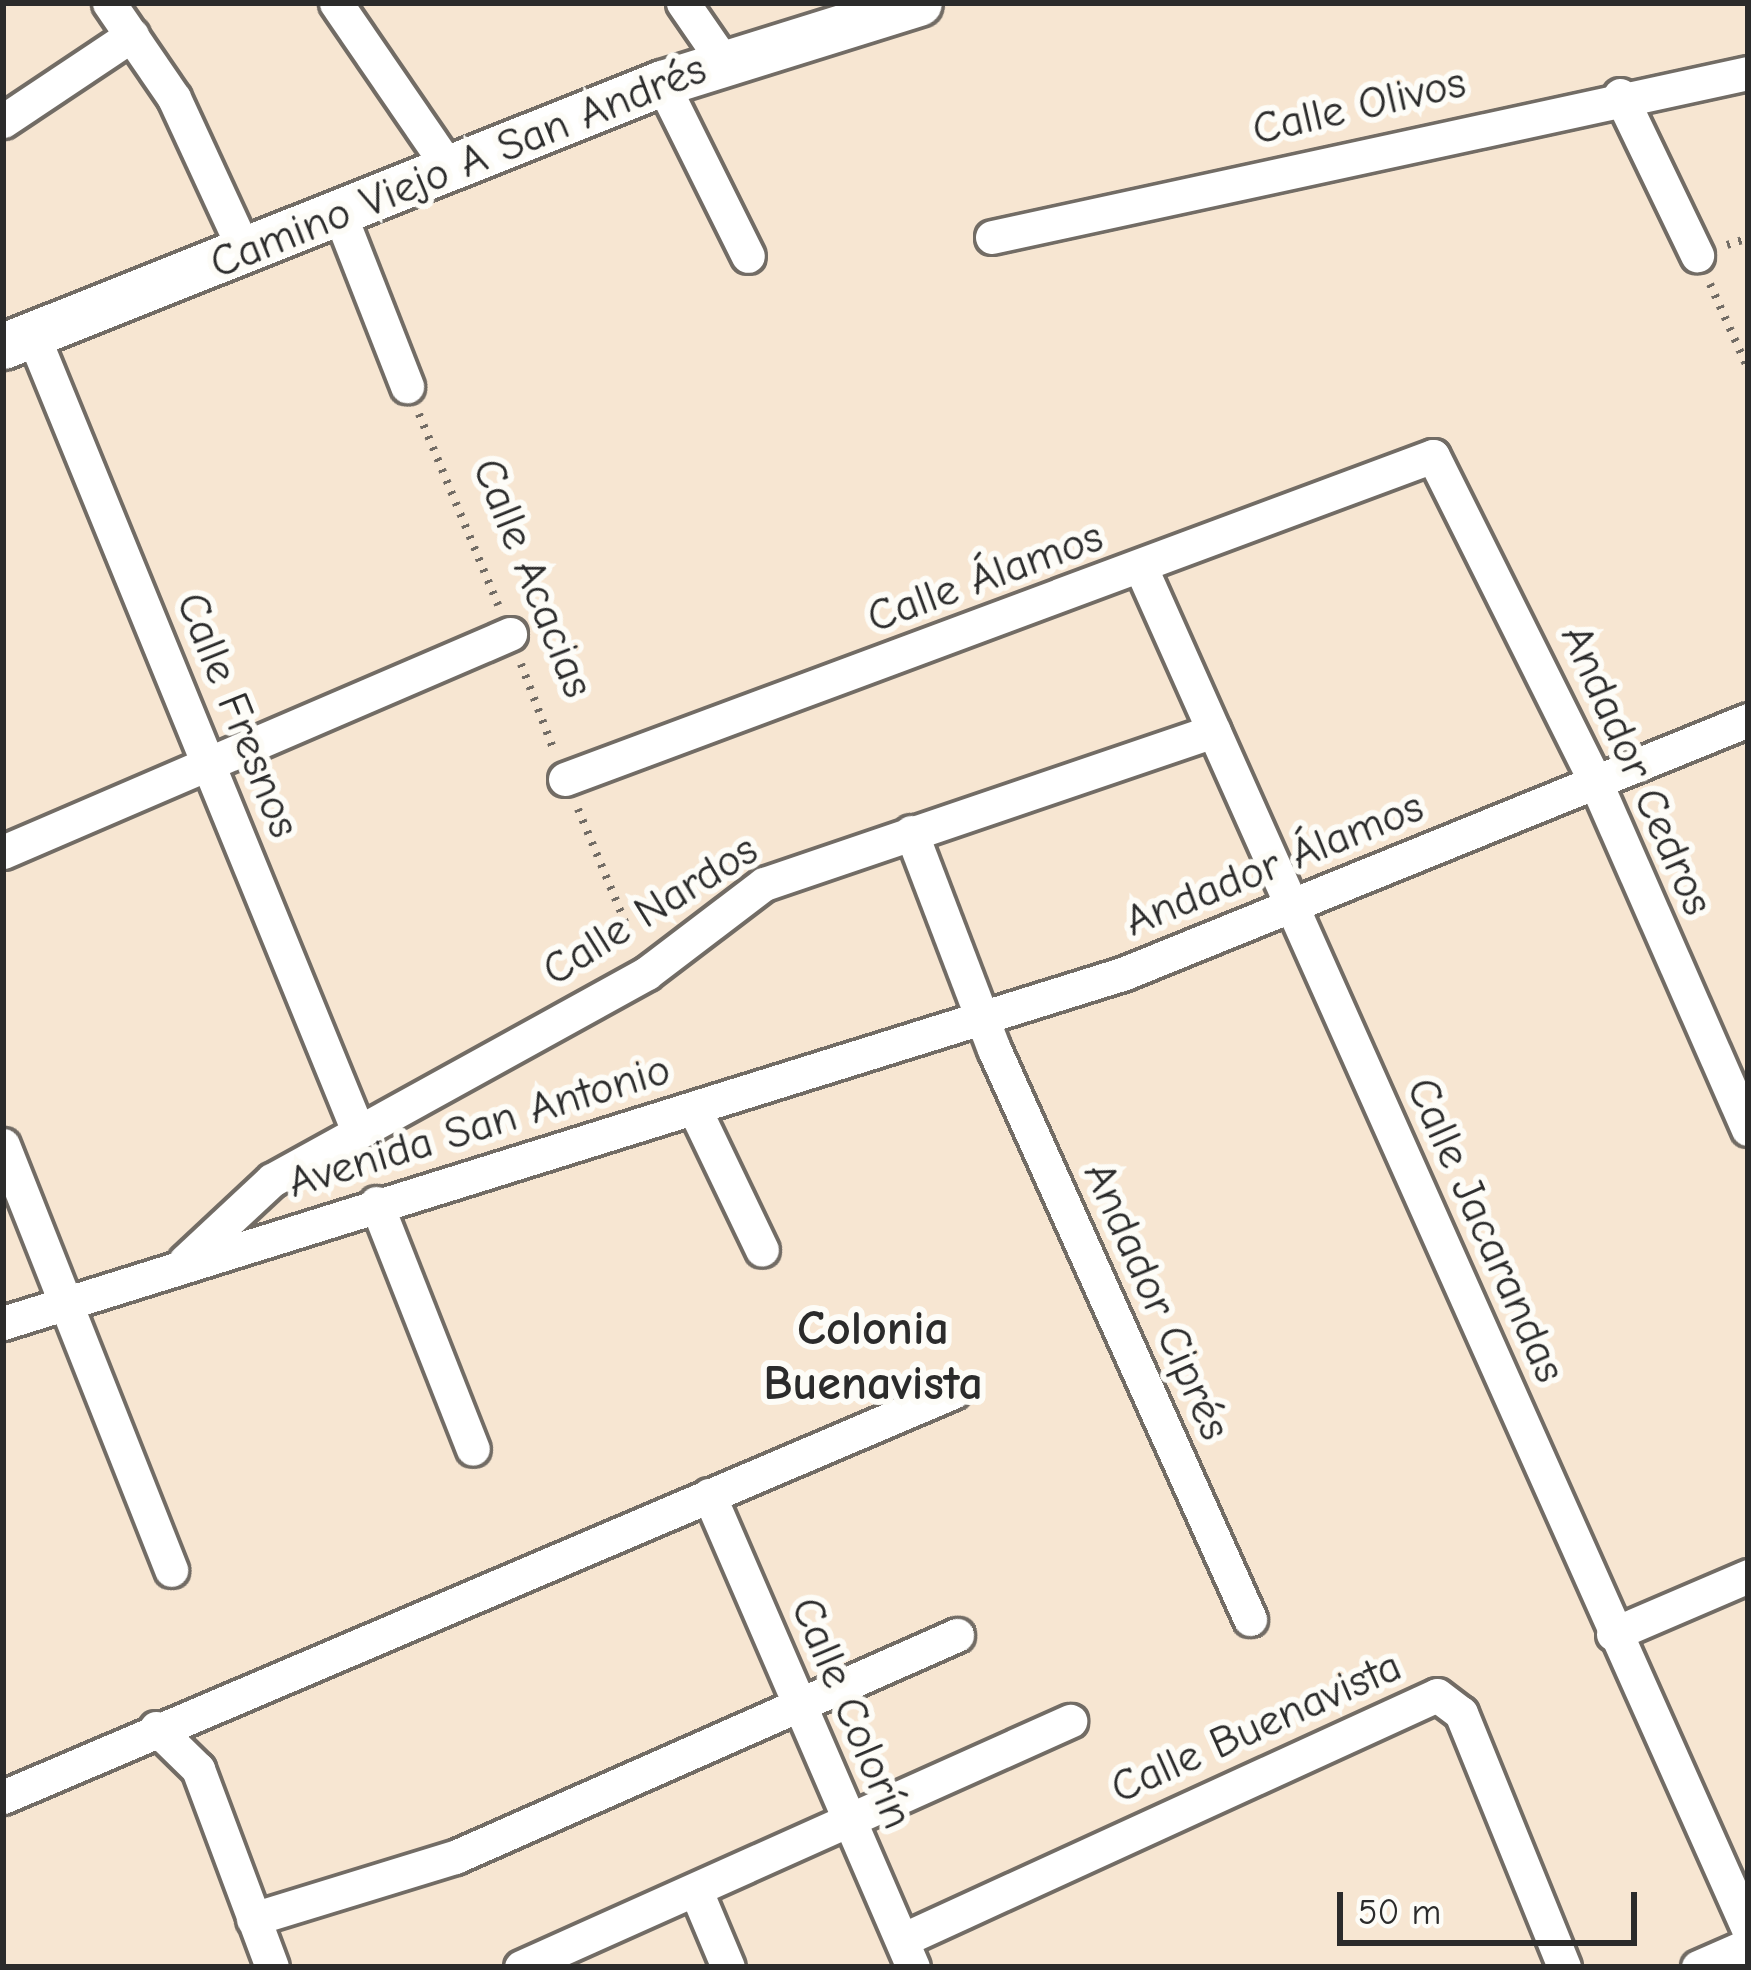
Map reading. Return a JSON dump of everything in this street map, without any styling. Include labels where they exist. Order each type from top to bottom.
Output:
[{"type":"main road","name":"Camino Viejo A San Andrés","points":[[17,339],[451,171],[662,83],[919,3]]},
{"type":"street","points":[[110,3],[132,34],[244,252]]},
{"type":"street","points":[[336,3],[451,171]]},
{"type":"street","points":[[683,3],[723,61]]},
{"type":"street","points":[[3,121],[132,34]]},
{"type":"street","name":"Calle Olivos","points":[[992,237],[1620,94],[1748,73]]},
{"type":"street","points":[[662,83],[748,256]]},
{"type":"street","points":[[1620,94],[1697,255]]},
{"type":"street","points":[[340,215],[407,386]]},
{"type":"street","name":"Calle Fresnos","points":[[17,339],[209,760],[358,1131]]},
{"type":"street","name":"Calle Álamos","points":[[565,779],[1433,456]]},
{"type":"street","name":"Andador Cedros","points":[[1433,456],[1595,781],[1748,1129]]},
{"type":"street","name":"Calle Jacarandas","points":[[1142,568],[1748,1929]]},
{"type":"street","points":[[3,852],[510,634]]},
{"type":"street","points":[[1595,781],[1748,720]]},
{"type":"street","name":"Calle Nardos","points":[[184,1262],[235,1207],[358,1131],[647,974],[764,884],[1214,731]]},
{"type":"street","name":"Andador Álamos","points":[[983,1020],[1295,906],[1595,781]]},
{"type":"street","name":"Andador Ciprés","points":[[910,832],[983,1020],[1250,1618]]},
{"type":"street","name":"Avenida San Antonio","points":[[3,1323],[184,1262],[983,1020]]},
{"type":"street","points":[[694,1108],[762,1250]]},
{"type":"street","points":[[3,1145],[171,1570]]},
{"type":"street","points":[[376,1203],[472,1449]]},
{"type":"street","points":[[3,1796],[953,1392]]},
{"type":"street","name":"Calle Colorín","points":[[709,1495],[907,1954]]},
{"type":"street","points":[[1613,1634],[1748,1576]]},
{"type":"street","points":[[253,1919],[454,1857],[957,1635]]},
{"type":"street","name":"Calle Buenavista","points":[[907,1954],[1437,1695],[1461,1714],[1564,1967]]},
{"type":"street","points":[[521,1967],[1070,1720]]},
{"type":"street","points":[[156,1728],[190,1753],[272,1967]]},
{"type":"street","points":[[696,1891],[728,1967]]},
{"type":"street","points":[[1698,1967],[1748,1945]]},
{"type":"path","points":[[1697,255],[1748,369]]},
{"type":"path","name":"Calle Acacias","points":[[407,386],[647,974]]},
{"type":"district","name":"Colonia Buenavista","points":[[873,1356]]}]
